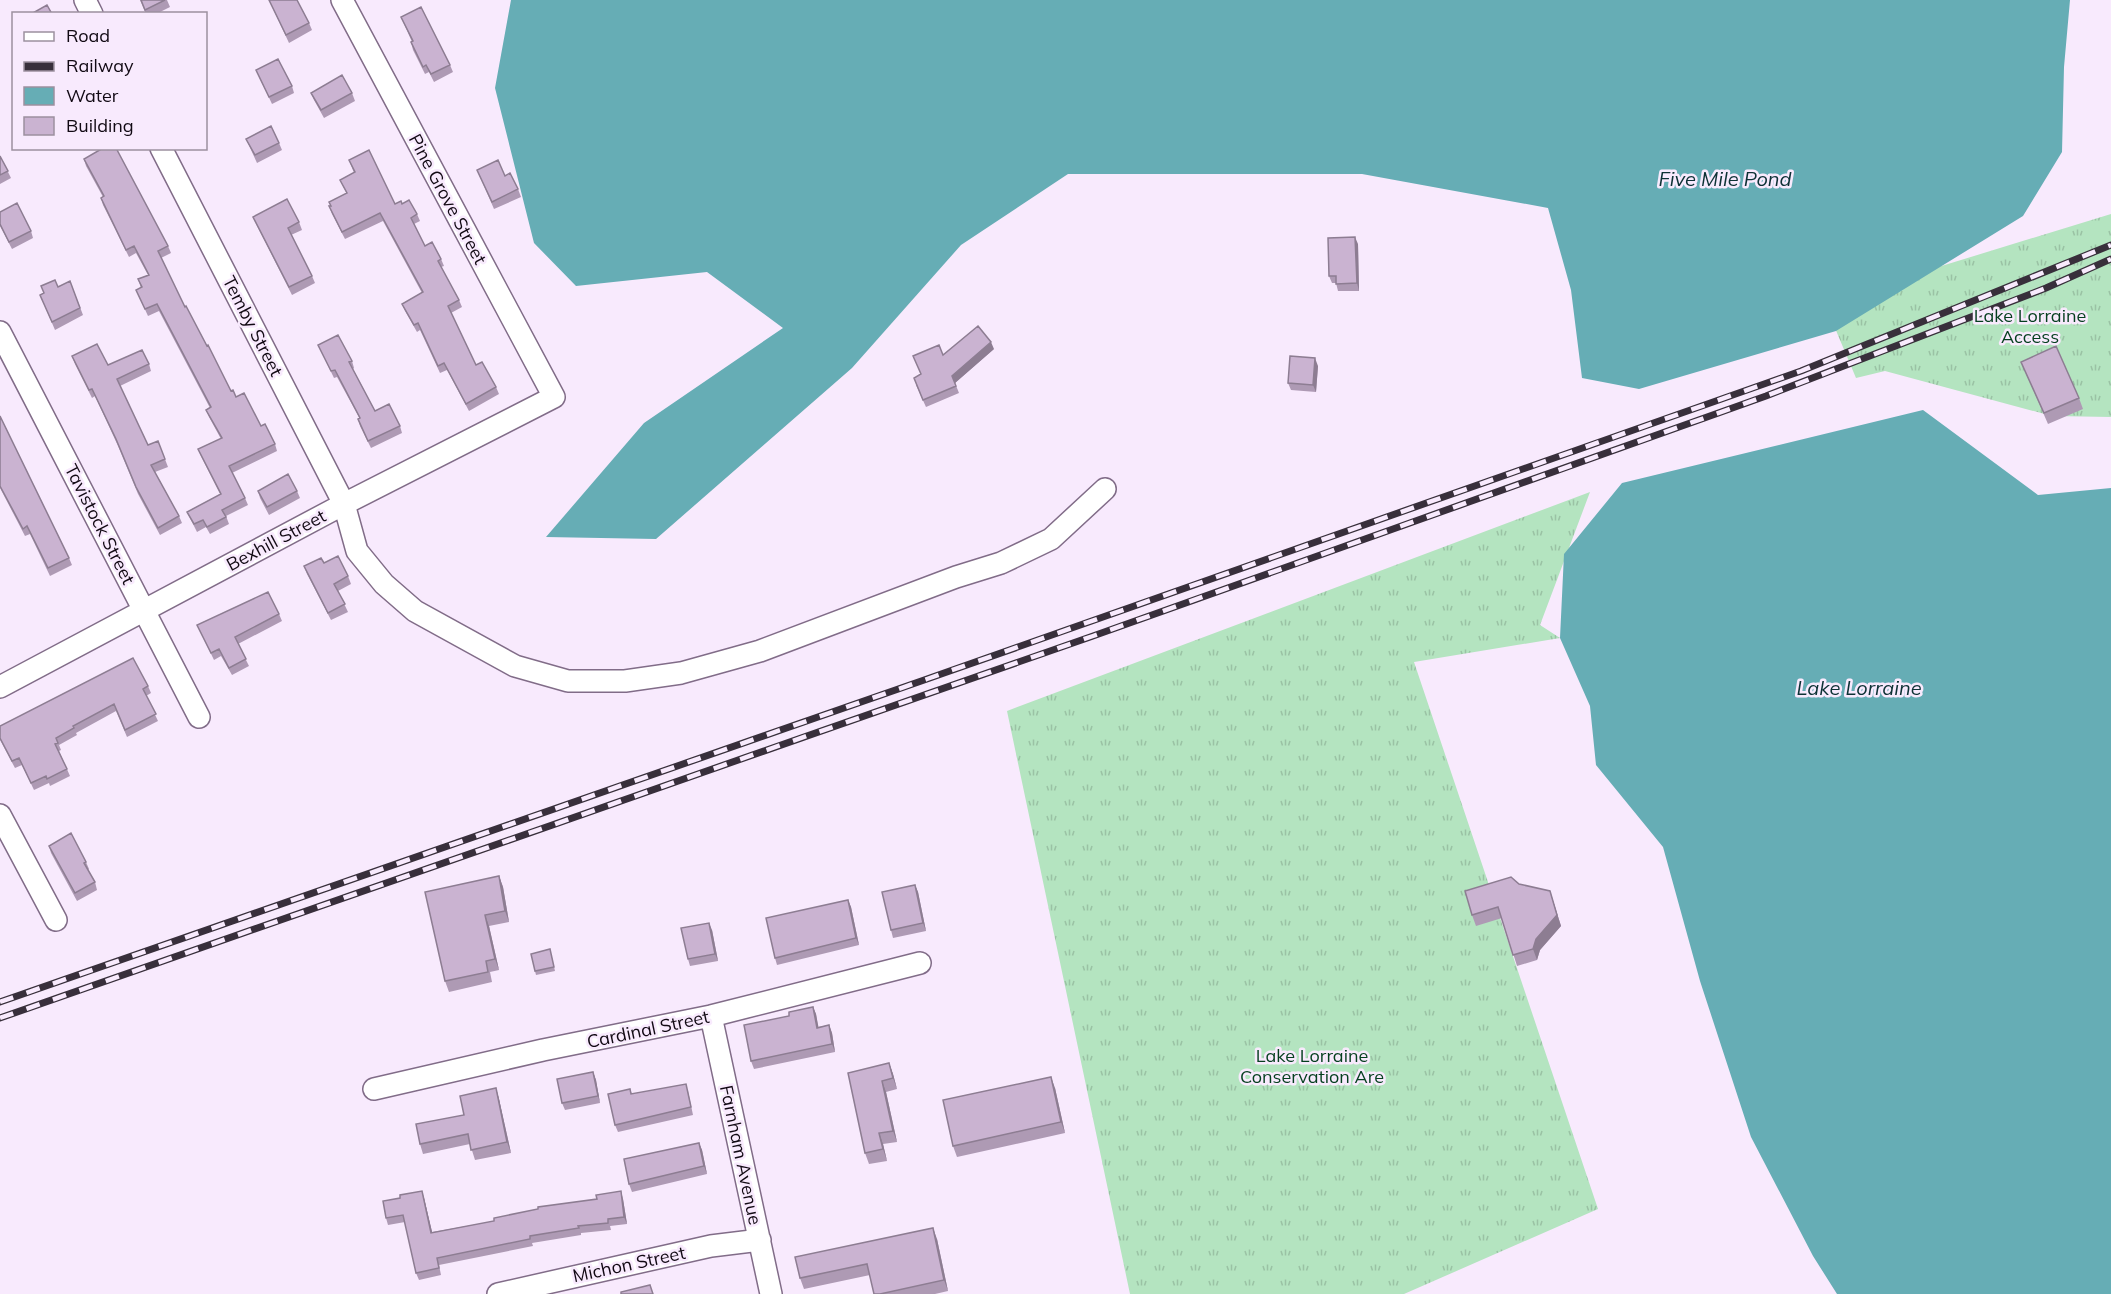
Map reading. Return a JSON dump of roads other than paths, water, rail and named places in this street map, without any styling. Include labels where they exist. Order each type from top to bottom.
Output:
[{"type":"street","name":"Pine Grove Street","points":[[342,0],[554,397]]},
{"type":"street","name":"Temby Street","points":[[162,150],[344,504],[357,551],[384,584],[415,611],[515,666],[568,681],[625,681],[681,673],[759,651],[956,577],[1001,563],[1051,539],[1105,489]]},
{"type":"street","name":"Tavistock Street","points":[[0,332],[199,717]]},
{"type":"street","name":"Bexhill Street","points":[[0,687],[344,504],[554,397]]},
{"type":"street","points":[[0,814],[56,920]]},
{"type":"street","name":"Cardinal Street","points":[[374,1089],[543,1050],[711,1016],[920,963]]},
{"type":"street","name":"Farnham Avenue","points":[[711,1016],[771,1294]]},
{"type":"street","name":"Michon Street","points":[[498,1294],[711,1246],[760,1240]]},
{"type":"water","name":"Five Mile Pond","points":[[511,0],[2070,0],[2064,67],[2062,152],[2023,216],[1836,331],[1639,389],[1582,378],[1571,290],[1548,208],[1362,174],[1068,174],[961,245],[852,368],[656,539],[546,537],[644,423],[783,328],[707,272],[576,286],[534,243],[495,88]]},
{"type":"water","name":"Lake Lorraine","points":[[1923,410],[2038,495],[2111,488],[2111,1294],[1837,1294],[1813,1256],[1751,1137],[1700,981],[1663,847],[1596,765],[1590,706],[1560,638],[1564,554],[1622,483]]},
{"type":"railway","points":[[0,1002],[1801,371],[2111,245]]},
{"type":"railway","points":[[0,1018],[1093,636],[1766,396],[2046,288],[2111,259]]},
{"type":"park label","name":"Lake Lorraine Access","points":[[2030,325]]},
{"type":"park label","name":"Lake Lorraine Conservation Are","points":[[1312,1065]]}]
